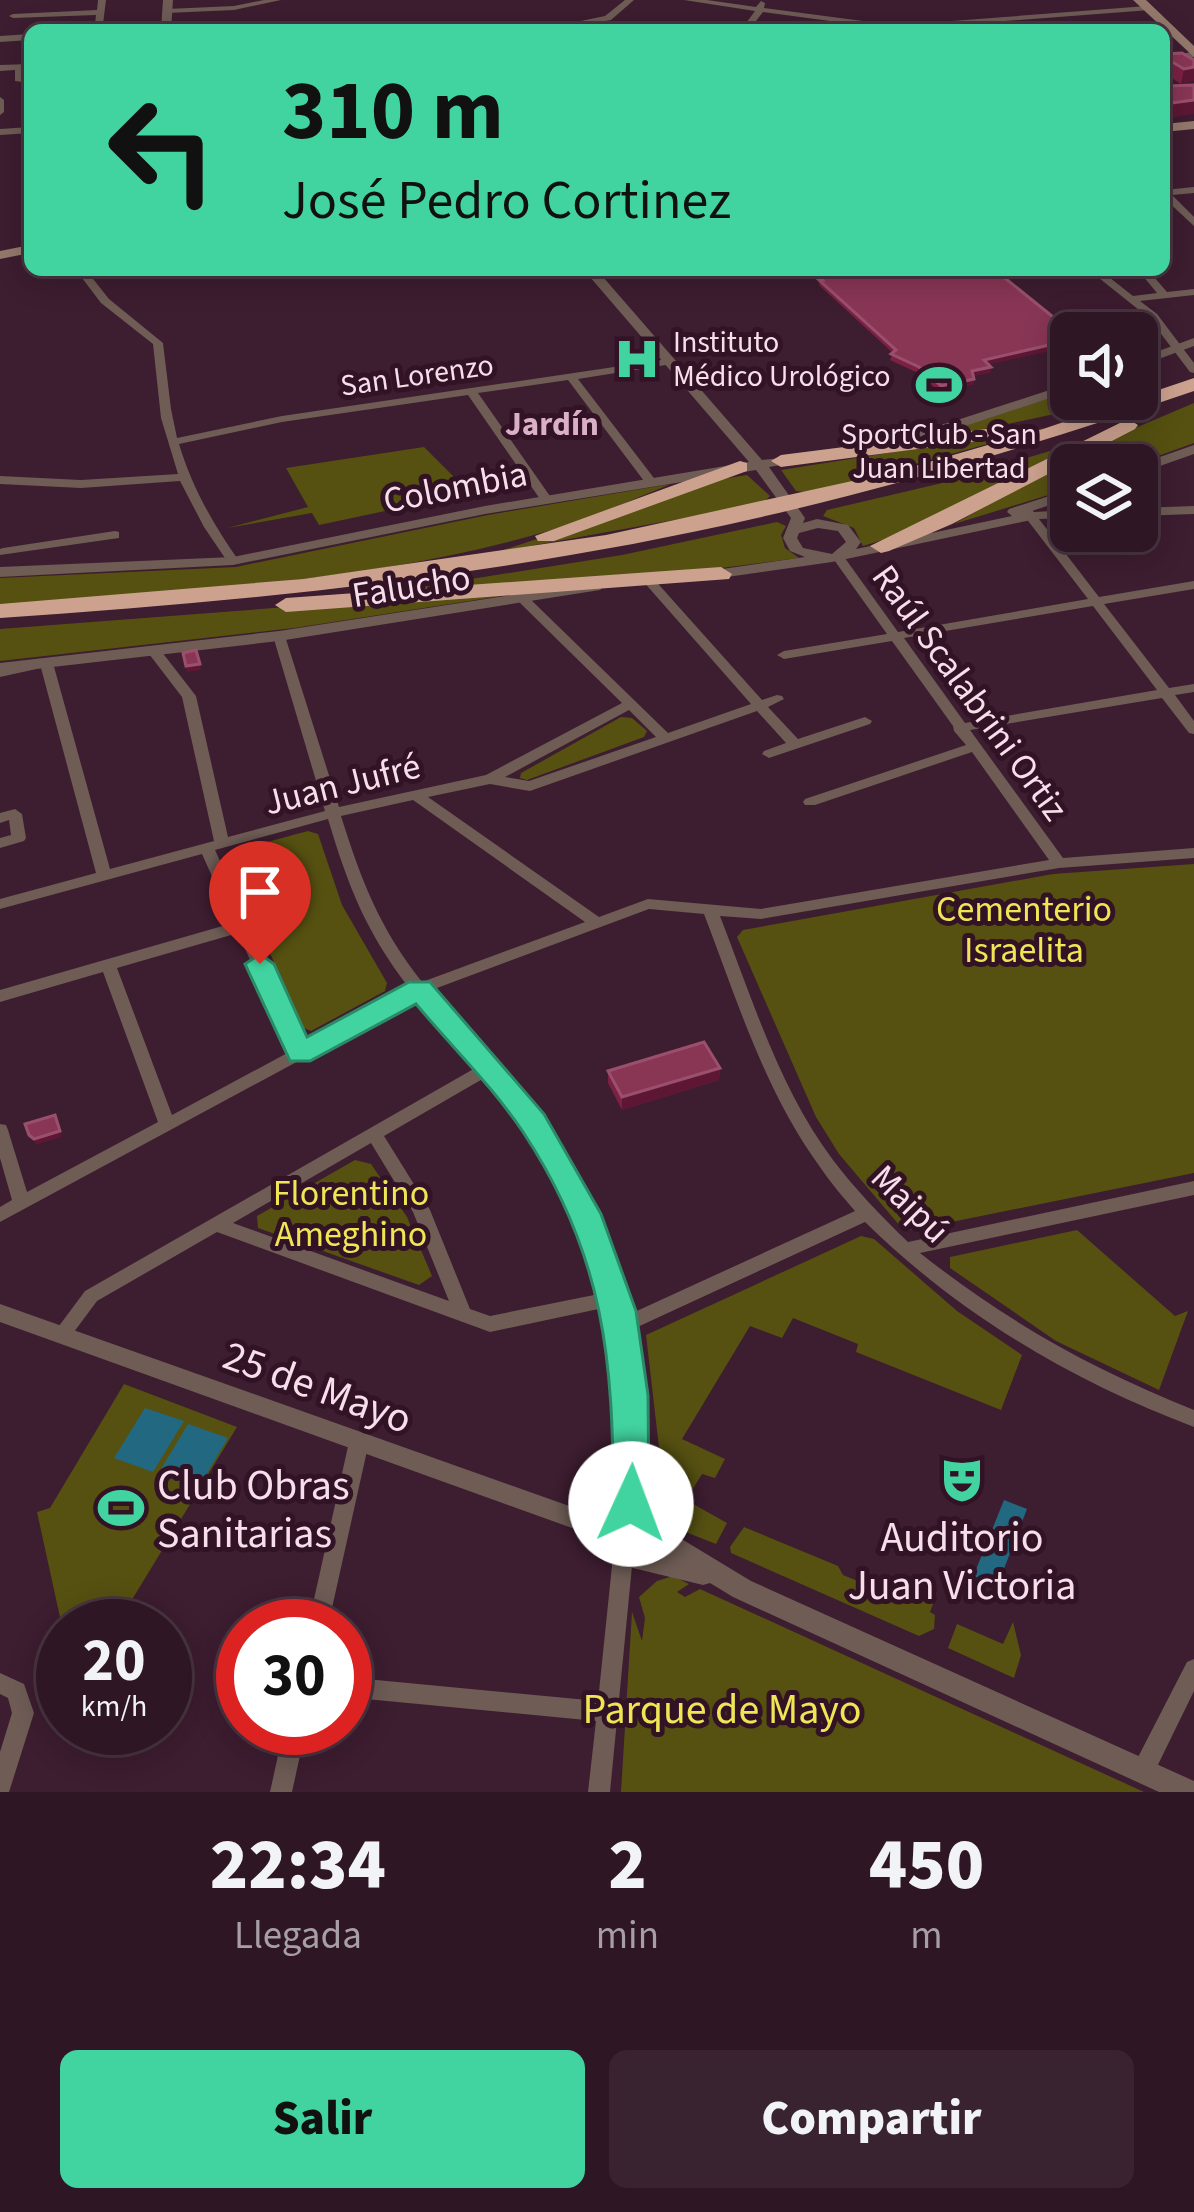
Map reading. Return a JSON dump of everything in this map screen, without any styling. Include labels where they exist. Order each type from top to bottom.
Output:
[{"type":"highway","points":[[881,546],[948,520],[1047,461],[1192,387]]},
{"type":"highway","points":[[361,578],[542,538],[763,469],[1161,403]]},
{"type":"highway","points":[[78,618],[436,579],[778,519],[1035,450],[1161,403]]},
{"type":"highway","points":[[0,611],[361,578],[778,519]]},
{"type":"highway","points":[[0,623],[721,574]]},
{"type":"main road","points":[[1170,30],[1194,54]]},
{"type":"street","points":[[168,6],[277,0]]},
{"type":"street","points":[[574,24],[608,18],[630,0]]},
{"type":"street","points":[[688,0],[761,4],[874,24]]},
{"type":"street","points":[[952,22],[1143,4]]},
{"type":"street","points":[[13,16],[101,6],[99,24]]},
{"type":"street","points":[[0,100],[0,112]]},
{"type":"street","points":[[1170,199],[1194,223]]},
{"type":"street","points":[[86,276],[111,307],[158,343],[182,477],[192,502],[233,561]]},
{"type":"street","points":[[595,276],[763,469],[808,515],[821,509],[853,537],[852,548],[837,556],[797,550],[778,519],[797,515],[763,469]]},
{"type":"street","points":[[1102,276],[1132,299],[1173,342],[1192,387]]},
{"type":"street","points":[[1148,276],[1164,295]]},
{"type":"street","points":[[1132,299],[1194,292]]},
{"type":"street","points":[[1158,351],[1173,342],[1194,342]]},
{"type":"street","name":"San Lorenzo","points":[[173,442],[281,418],[668,362]]},
{"type":"street","points":[[571,377],[651,482]]},
{"type":"street","points":[[472,393],[546,499]]},
{"type":"street","name":"Colombia","points":[[3,572],[233,561],[546,499],[763,469],[933,431],[1050,394]]},
{"type":"street","points":[[1158,462],[1194,449]]},
{"type":"street","points":[[0,480],[104,484],[182,477]]},
{"type":"street","points":[[1050,502],[1028,512],[1194,730]]},
{"type":"street","points":[[1158,511],[1194,510]]},
{"type":"street","name":"Falucho","points":[[0,670],[279,636],[648,580],[721,574],[837,556],[1028,512],[1050,513]]},
{"type":"street","points":[[3,552],[115,535]]},
{"type":"street","points":[[0,536],[3,572]]},
{"type":"street","name":"Raúl Scalabrini Ortiz","points":[[837,556],[1059,862]]},
{"type":"street","points":[[648,580],[795,745]]},
{"type":"street","points":[[784,655],[1194,585]]},
{"type":"street","points":[[522,598],[665,738]]},
{"type":"street","points":[[279,636],[371,920],[419,989],[533,1123],[585,1214],[615,1298],[634,1448],[628,1528],[608,1544],[628,1556],[599,1792]]},
{"type":"street","points":[[153,650],[189,696],[215,846],[242,926],[300,1054]]},
{"type":"street","points":[[46,663],[104,876]]},
{"type":"street","points":[[959,728],[1194,688]]},
{"type":"street","name":"Juan Jufré","points":[[490,779],[530,786],[777,699]]},
{"type":"street","name":"Juan Jufré","points":[[0,904],[334,814],[490,779],[630,704]]},
{"type":"street","points":[[769,754],[866,721]]},
{"type":"street","points":[[810,802],[973,746]]},
{"type":"street","points":[[415,795],[596,922]]},
{"type":"street","points":[[0,818],[15,814],[19,838],[0,843]]},
{"type":"street","points":[[0,1215],[419,989],[659,902],[711,912],[761,914],[1059,862],[1194,853]]},
{"type":"street","name":"Maipú","points":[[711,912],[792,1109],[867,1213],[957,1293],[1033,1345],[1114,1388],[1194,1419]]},
{"type":"street","points":[[0,996],[242,926]]},
{"type":"street","points":[[108,965],[167,1125]]},
{"type":"street","points":[[62,1336],[91,1295],[488,1068]]},
{"type":"street","points":[[0,1130],[22,1203]]},
{"type":"street","points":[[374,1132],[421,1210],[463,1314]]},
{"type":"street","points":[[907,1249],[1194,1188]]},
{"type":"street","points":[[622,1326],[867,1213]]},
{"type":"street","points":[[215,1224],[490,1324],[615,1298]]},
{"type":"street","name":"25 de Mayo","points":[[0,1313],[359,1442],[628,1528],[736,1585],[1189,1792]]},
{"type":"street","points":[[324,1599],[359,1442]]},
{"type":"street","name":"25 de Mayo","points":[[628,1556],[736,1585]]},
{"type":"street","points":[[1143,1771],[1194,1669]]},
{"type":"street","points":[[0,1683],[17,1691],[24,1708],[0,1787]]},
{"type":"street","points":[[372,1690],[608,1712]]},
{"type":"street","points":[[281,1792],[290,1755]]},
{"type":"green space","points":[[1050,397],[1050,415],[914,444],[910,440]]},
{"type":"green space","points":[[1194,403],[1194,443],[1158,456],[1158,444],[1097,444],[1158,420]]},
{"type":"green space","points":[[1045,428],[811,493],[796,491],[781,470]]},
{"type":"green space","points":[[424,447],[470,493],[319,525],[312,513],[227,528],[308,507],[286,468]]},
{"type":"green space","points":[[1050,451],[1050,459],[948,513],[863,546],[854,528],[823,516],[827,510]]},
{"type":"green space","points":[[1050,470],[1050,494],[954,524]]},
{"type":"green space","points":[[747,475],[770,496],[762,504],[497,552],[716,480]]},
{"type":"green space","points":[[671,484],[551,530],[416,562],[278,582],[0,606],[0,578],[236,567],[488,515]]},
{"type":"green space","points":[[777,522],[786,526],[781,535],[785,548],[799,558],[698,571],[390,592],[622,555]]},
{"type":"green space","points":[[574,585],[294,628],[0,661],[0,629]]},
{"type":"green space","points":[[621,717],[632,718],[647,731],[644,737],[527,780],[520,778],[521,773]]},
{"type":"green space","points":[[308,831],[318,834],[342,905],[387,983],[385,991],[311,1031],[304,1028],[227,859],[230,852]]},
{"type":"green space","name":"Cementerio Israelita","points":[[1194,864],[1194,1173],[912,1230],[900,1226],[839,1154],[816,1117],[737,937],[743,930],[1053,874]]},
{"type":"green space","name":"Florentino Ameghino","points":[[355,1160],[371,1164],[407,1217],[432,1276],[419,1285],[258,1228],[257,1216]]},
{"type":"green space","points":[[1077,1230],[1175,1316],[1188,1311],[1159,1390],[1056,1341],[950,1268],[950,1257]]},
{"type":"green space","points":[[861,1236],[874,1239],[957,1311],[1022,1355],[1001,1410],[856,1352],[858,1344],[793,1318],[782,1338],[750,1326],[682,1439],[725,1459],[715,1478],[702,1474],[686,1500],[727,1523],[716,1544],[668,1525],[646,1335]]},
{"type":"green space","name":"Club Obras Sanitarias","points":[[124,1384],[237,1427],[132,1599],[56,1599],[37,1512],[50,1508]]},
{"type":"green space","points":[[744,1527],[838,1566],[843,1575],[880,1590],[883,1586],[897,1592],[902,1578],[937,1593],[930,1612],[935,1615],[934,1629],[919,1636],[731,1553]]},
{"type":"green space","name":"Parque de Mayo","points":[[673,1576],[689,1584],[677,1592],[685,1597],[700,1589],[1144,1792],[621,1792],[632,1612],[642,1641],[645,1618],[639,1597],[657,1581]]},
{"type":"green space","points":[[1013,1622],[1021,1655],[1014,1678],[948,1648],[957,1624],[1003,1644]]},
{"type":"water","points":[[145,1408],[184,1421],[153,1472],[114,1458]]},
{"type":"water","points":[[188,1424],[228,1438],[198,1488],[158,1474]]},
{"type":"water","points":[[1004,1500],[1027,1509],[997,1587],[973,1577]]},
{"type":"building","points":[[1182,53],[1194,60],[1194,67],[1184,69],[1170,61],[1170,54]]},
{"type":"building","points":[[1194,85],[1194,100],[1170,103],[1170,86]]},
{"type":"building","points":[[821,276],[1002,276],[1050,314],[1050,345],[984,360],[991,367],[972,371],[974,379],[941,386],[919,367],[891,354],[896,350],[819,280],[823,280]]},
{"type":"building","points":[[196,650],[200,664],[186,666],[183,653]]},
{"type":"building","points":[[704,1042],[720,1068],[622,1097],[608,1071]]},
{"type":"building","points":[[55,1115],[60,1131],[34,1139],[29,1135],[25,1124]]},
{"type":"place","name":"Instituto Médico Urológico","points":[[637,359]]},
{"type":"place","name":"SportClub - San Juan Libertad","points":[[939,385]]},
{"type":"place","name":"Auditorio Juan Victoria","points":[[962,1480]]},
{"type":"place","name":"Club Obras Sanitarias","points":[[121,1508]]},
{"type":"district","name":"Jardín","points":[[552,423]]},
{"type":"route","points":[[260,964],[300,1054],[419,989],[533,1123],[585,1214],[620,1311],[631,1395],[631,1504]]}]
